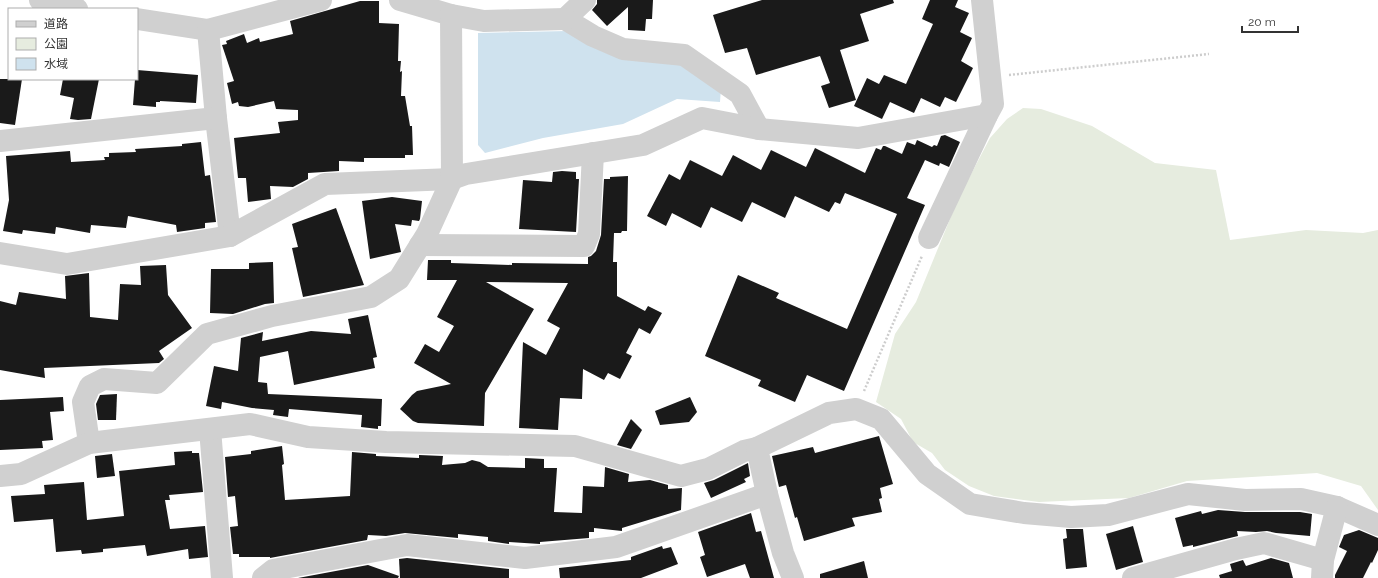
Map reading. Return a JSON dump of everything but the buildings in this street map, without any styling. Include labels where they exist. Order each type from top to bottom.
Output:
[{"type":"street","points":[[40,0],[52,5],[71,8]]},
{"type":"street","points":[[138,19],[208,30],[321,0]]},
{"type":"street","points":[[400,0],[451,15],[484,21],[565,19],[593,36],[623,49],[684,55],[740,94],[759,128]]},
{"type":"street","points":[[565,19],[585,0]]},
{"type":"street","points":[[930,238],[993,104],[982,0]]},
{"type":"street","points":[[89,443],[83,402],[90,386],[104,379],[157,383],[207,334],[272,316],[371,297],[399,279],[426,234],[452,179],[451,15]]},
{"type":"street","points":[[208,30],[216,118],[230,236]]},
{"type":"street","points":[[0,253],[66,264],[230,236],[325,184],[452,179],[466,174],[643,145],[702,118],[759,128],[858,138],[987,115]]},
{"type":"street","points":[[0,141],[216,118]]},
{"type":"street","points":[[420,245],[584,246],[590,234],[593,153]]},
{"type":"street","points":[[0,476],[21,474],[89,443],[250,424],[308,437],[386,442],[575,446],[681,476],[708,469],[744,452],[757,448],[829,413],[856,410],[881,419],[928,474],[970,504],[1024,513],[1071,517],[1108,515],[1188,494],[1245,500],[1301,499],[1337,507],[1378,525]]},
{"type":"street","points":[[210,429],[222,578]]},
{"type":"street","points":[[757,448],[767,494],[783,553],[793,578]]},
{"type":"street","points":[[262,578],[273,570],[407,545],[525,558],[616,547],[767,494]]},
{"type":"street","points":[[1133,578],[1236,549],[1264,543],[1322,569],[1337,507]]},
{"type":"path","points":[[991,77],[1209,54]]},
{"type":"path","points":[[856,410],[930,238]]},
{"type":"green space","points":[[1023,108],[1041,109],[1092,126],[1155,163],[1216,170],[1230,240],[1306,230],[1363,233],[1378,230],[1378,510],[1361,486],[1317,473],[1187,481],[1129,498],[1039,502],[994,496],[969,486],[945,470],[932,453],[913,442],[901,419],[876,402],[895,334],[916,302],[959,197],[990,138],[1007,119]]},
{"type":"water","points":[[568,31],[685,62],[721,88],[720,102],[677,99],[623,124],[543,138],[485,153],[478,145],[478,33]]}]
